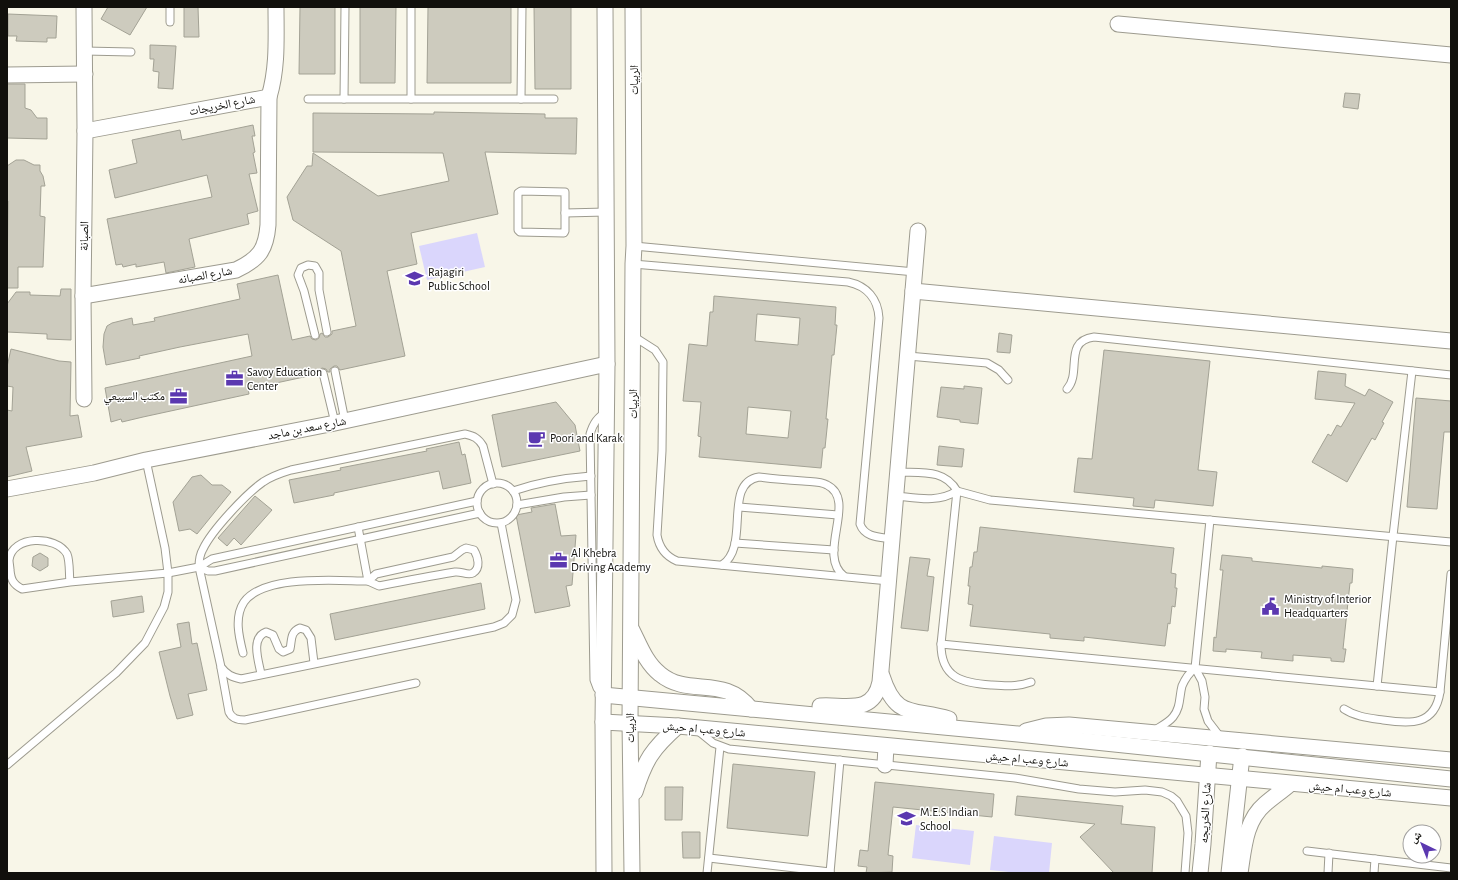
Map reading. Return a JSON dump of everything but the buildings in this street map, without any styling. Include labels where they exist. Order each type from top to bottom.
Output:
[{"type":"street","name":"الصبانة","points":[[84,7],[84,399]]},
{"type":"street","name":"شارع الخريجات","points":[[85,131],[269,96],[274,82],[276,66],[276,7]]},
{"type":"street","points":[[604,873],[603,695],[607,412],[605,7]]},
{"type":"street","name":"الربيات","points":[[632,873],[630,698],[633,336],[632,264],[634,246],[633,7]]},
{"type":"street","points":[[1118,24],[1451,55]]},
{"type":"street","points":[[7,75],[85,74]]},
{"type":"street","name":"شارع الصبانه","points":[[83,296],[236,270],[249,264],[259,254],[266,240],[268,225],[269,96]]},
{"type":"street","points":[[801,714],[816,707],[852,707],[863,705],[876,693],[882,676],[918,231]]},
{"type":"street","points":[[914,291],[1451,341]]},
{"type":"street","name":"شارع سعد بن ماجد","points":[[7,489],[94,473],[146,460],[340,422],[607,364]]},
{"type":"street","points":[[631,628],[649,663],[661,675],[680,684],[726,690],[740,697],[750,709]]},
{"type":"street","points":[[882,676],[888,693],[900,706],[916,713],[942,717],[965,729]]},
{"type":"street","name":"شارع وعب ام حيش","points":[[603,695],[1018,734],[1451,778]]},
{"type":"street","name":"شارع وعب ام حيش","points":[[603,722],[630,722],[678,726],[1450,799]]},
{"type":"street","name":"شارع وعب ام حيش","points":[[1018,734],[1055,725],[1449,760]]},
{"type":"street","points":[[631,805],[642,770],[648,758],[662,739],[678,726]]},
{"type":"street","points":[[884,765],[886,746]]},
{"type":"street","name":"شارع الخريجه","points":[[1200,873],[1209,753]]},
{"type":"street","points":[[1229,873],[1242,756]]},
{"type":"street","points":[[1423,776],[1449,760]]},
{"type":"street","points":[[1240,873],[1250,823],[1264,805],[1290,784]]},
{"type":"lane","points":[[170,7],[170,22]]},
{"type":"lane","points":[[344,99],[346,7]]},
{"type":"lane","points":[[411,7],[411,99]]},
{"type":"lane","points":[[522,7],[522,99]]},
{"type":"lane","points":[[85,51],[131,52]]},
{"type":"lane","points":[[308,99],[554,99]]},
{"type":"lane","points":[[564,191],[565,213],[564,232],[520,232],[518,230],[518,192],[564,191]]},
{"type":"lane","points":[[565,213],[606,212]]},
{"type":"lane","points":[[634,246],[915,272]]},
{"type":"lane","points":[[632,264],[848,282],[861,286],[872,295],[878,310],[879,318],[860,524],[862,529],[869,535],[893,540]]},
{"type":"lane","points":[[315,335],[304,291],[298,275],[301,268],[308,265],[315,266],[319,273],[319,290],[327,332]]},
{"type":"lane","points":[[633,336],[658,354],[661,357],[663,366],[662,451],[657,535],[660,546],[667,555],[677,561],[890,581]]},
{"type":"lane","points":[[1067,389],[1072,380],[1075,354],[1078,346],[1085,339],[1094,337],[1451,375]]},
{"type":"lane","points":[[908,356],[987,363],[999,370],[1008,380]]},
{"type":"lane","points":[[335,371],[340,422]]},
{"type":"lane","points":[[1377,686],[1412,371]]},
{"type":"lane","points":[[323,373],[340,422]]},
{"type":"lane","points":[[603,695],[597,688],[594,680],[590,434],[598,418],[607,412]]},
{"type":"lane","points":[[416,683],[246,720],[238,720],[231,716],[199,567],[202,549],[223,521],[255,488],[272,476],[291,470],[465,434],[474,436],[480,440],[493,484]]},
{"type":"lane","points":[[7,765],[116,673],[145,643],[164,607],[168,592],[168,573],[165,548],[146,460]]},
{"type":"lane","points":[[899,472],[930,474],[943,477],[949,480],[957,491],[990,500],[1451,542]]},
{"type":"lane","points":[[513,491],[526,486],[558,479],[591,476]]},
{"type":"lane","points":[[722,565],[732,553],[735,543],[740,493],[745,484],[754,478],[823,483],[833,489],[838,500],[834,561],[835,567],[844,576]]},
{"type":"lane","points":[[493,484],[504,484],[513,491],[516,495],[517,506],[512,517],[501,523],[489,521],[483,518],[477,501],[482,490],[493,484]]},
{"type":"lane","points":[[897,496],[934,499],[946,497],[957,491]]},
{"type":"lane","points":[[957,491],[941,644],[941,652],[946,667],[957,678],[971,684],[1011,686],[1031,682]]},
{"type":"lane","points":[[517,506],[564,497],[591,495]]},
{"type":"lane","points":[[70,582],[67,555],[61,548],[51,542],[31,541],[23,543],[10,552],[9,575],[11,580],[22,589],[70,582],[168,573],[199,567],[212,559],[477,501]]},
{"type":"lane","points":[[739,507],[838,515]]},
{"type":"lane","points":[[199,567],[208,571],[215,571],[480,513]]},
{"type":"lane","points":[[1149,733],[1167,722],[1176,713],[1180,701],[1182,686],[1185,679],[1195,668],[1210,520]]},
{"type":"lane","points":[[221,667],[226,674],[241,679],[504,623],[512,616],[516,600],[501,523]]},
{"type":"lane","points":[[358,527],[368,581]]},
{"type":"lane","points":[[735,543],[834,550]]},
{"type":"lane","points":[[243,653],[239,635],[239,616],[244,602],[252,595],[275,585],[302,580],[368,581],[379,586],[456,572],[471,574],[478,566],[477,555],[474,550],[466,548],[453,557],[376,574],[368,581]]},
{"type":"lane","points":[[1344,709],[1366,718],[1403,723],[1422,720],[1433,711],[1439,699],[1440,692],[1451,574]]},
{"type":"lane","points":[[261,674],[257,653],[257,642],[260,636],[266,632],[273,635],[279,649],[283,652],[290,649],[292,636],[295,631],[300,628],[306,630],[311,638],[314,664]]},
{"type":"lane","points":[[941,644],[1440,692]]},
{"type":"lane","points":[[1195,668],[1199,674],[1204,689],[1204,709],[1208,721],[1222,739]]},
{"type":"lane","points":[[694,728],[713,743],[720,747],[729,749],[1015,778],[1078,789],[1115,792],[1145,790],[1162,792],[1171,796],[1177,801],[1186,816],[1188,833],[1185,873]]},
{"type":"lane","points":[[707,873],[720,747]]},
{"type":"lane","points":[[708,858],[830,872],[840,760]]},
{"type":"lane","points":[[1307,851],[1402,862]]},
{"type":"lane","points":[[1328,873],[1330,854]]},
{"type":"lane","points":[[1374,873],[1375,859]]},
{"type":"lane","points":[[1416,873],[1417,864],[1451,868],[1450,873]]},
{"type":"shaded area","points":[[477,233],[485,267],[427,280],[419,246]]},
{"type":"shaded area","points":[[916,825],[974,831],[970,865],[912,858]]},
{"type":"shaded area","points":[[994,836],[1052,843],[1049,873],[1018,873],[990,870]]},
{"type":"place","name":"Rajagiri Public School","points":[[415,279]]},
{"type":"place","name":"Savoy Education Center","points":[[234,379]]},
{"type":"place","name":"مكتب السبيعي","points":[[178,396]]},
{"type":"place","name":"Poori and Karak","points":[[537,438]]},
{"type":"place","name":"Al Khebra Driving Academy","points":[[558,560]]},
{"type":"place","name":"Ministry of Interior Headquarters","points":[[1271,606]]},
{"type":"place","name":"M.E.S Indian School","points":[[907,819]]}]
